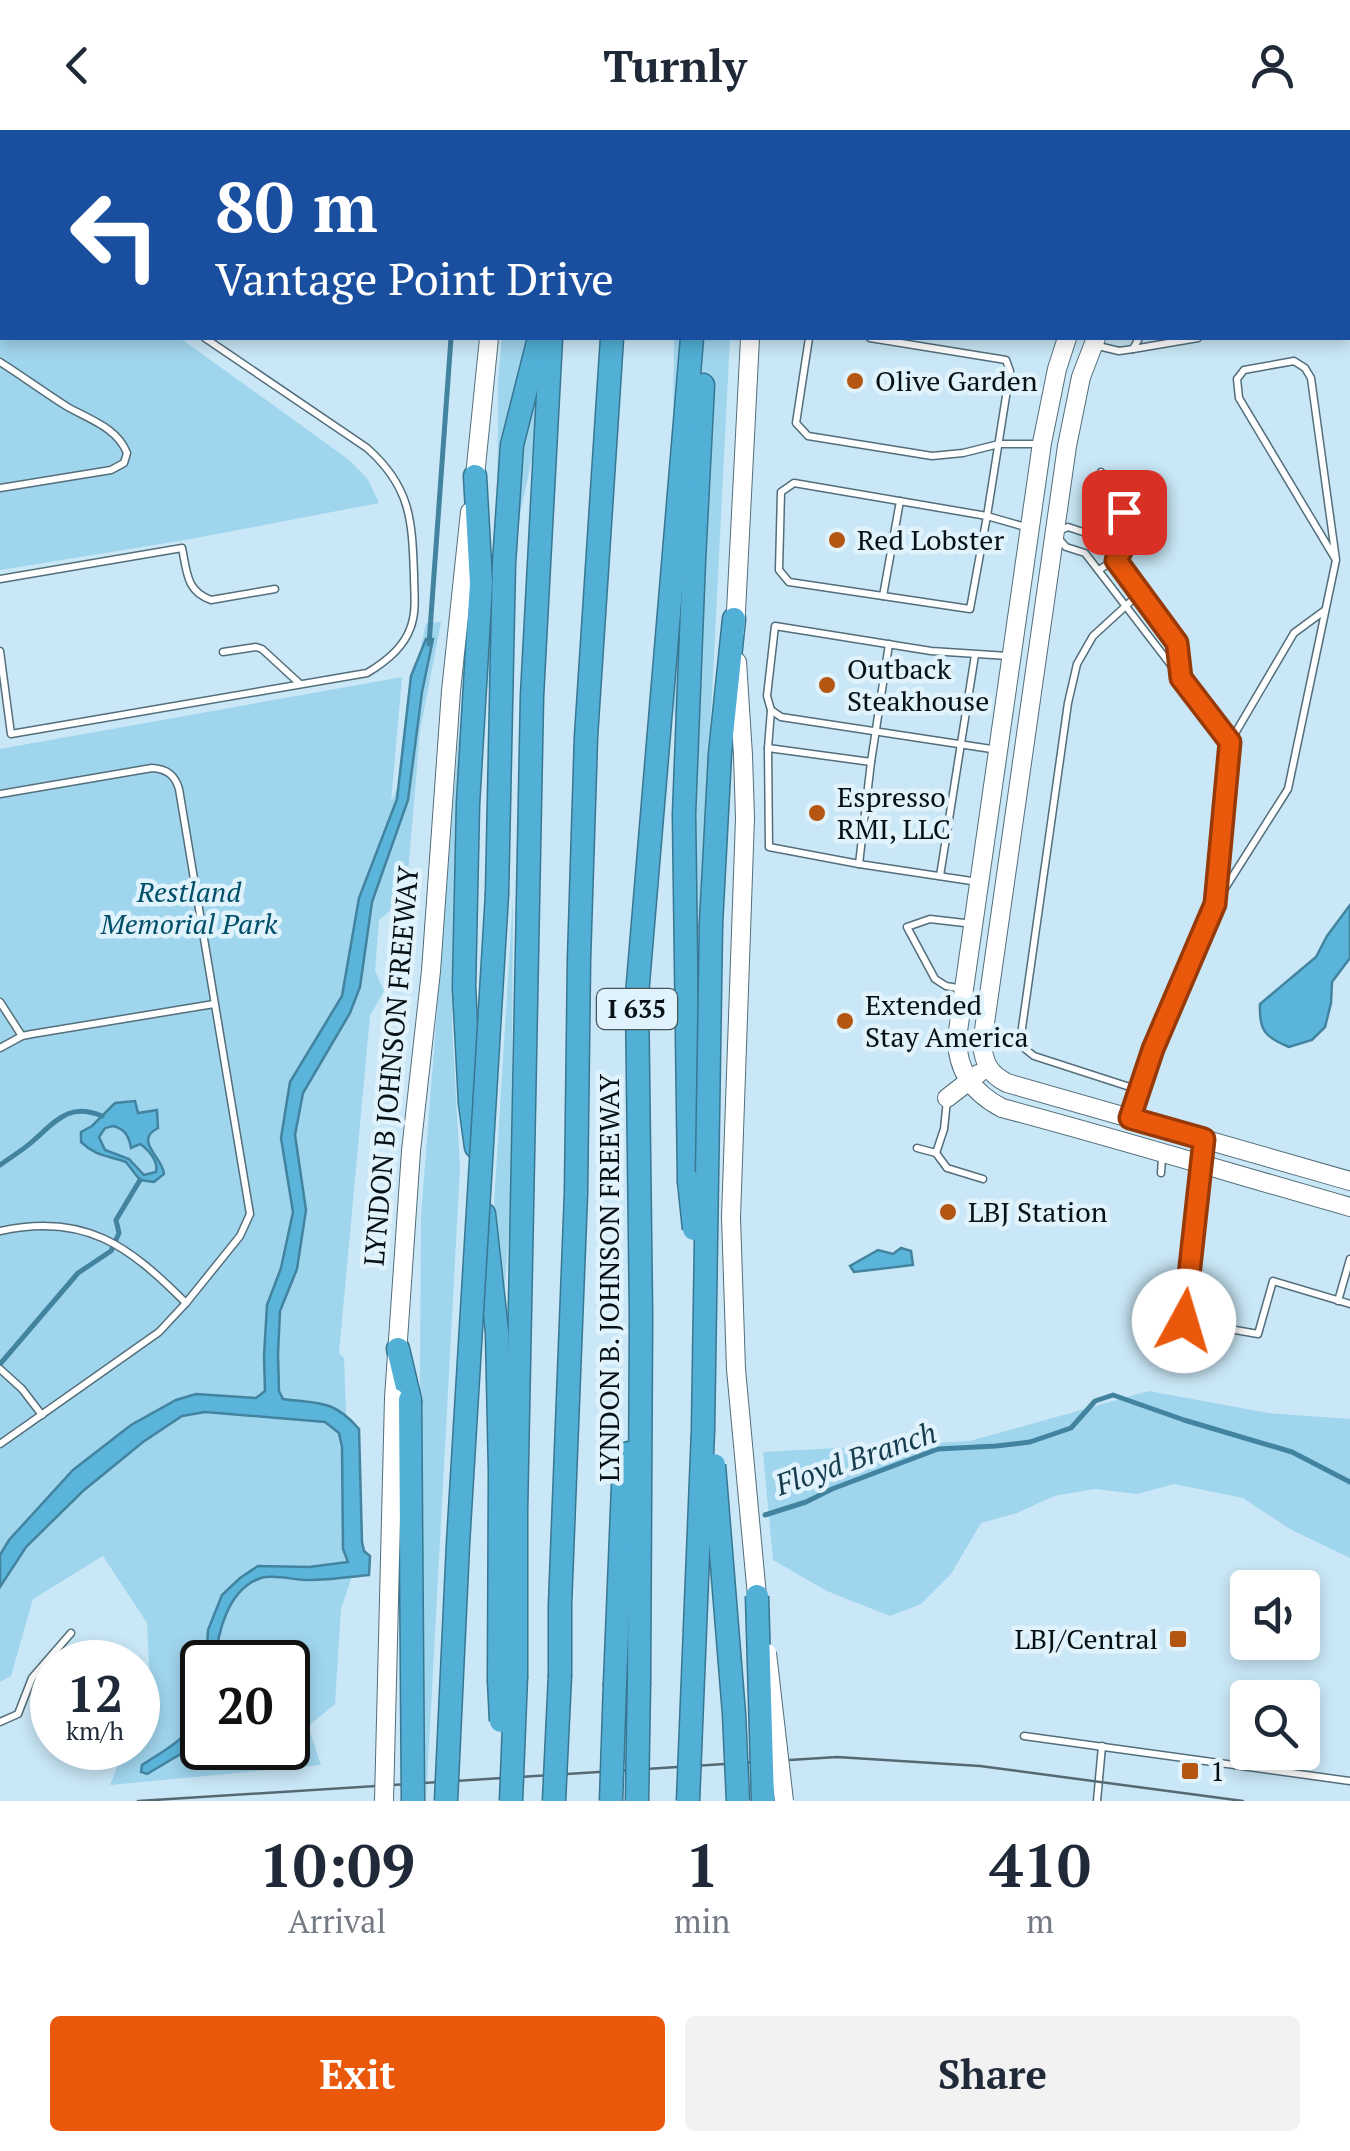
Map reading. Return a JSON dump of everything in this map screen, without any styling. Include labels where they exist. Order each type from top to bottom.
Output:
[{"type":"highway","points":[[446,1801],[497,894],[504,562],[512,445],[539,340]]},
{"type":"highway","points":[[503,1801],[516,1513],[532,696],[552,340]]},
{"type":"highway","points":[[554,1801],[576,1212],[585,754],[612,340]]},
{"type":"highway","name":"LYNDON B. JOHNSON FREEWAY","points":[[637,1801],[627,1683],[640,1386],[637,995],[692,340]]},
{"type":"highway","points":[[706,340],[684,814],[690,1180],[738,1801]]},
{"type":"highway","points":[[475,476],[481,583],[468,804],[464,987],[470,1103],[497,1332],[512,1801]]},
{"type":"highway","points":[[688,1801],[703,1430],[711,924],[720,754],[734,619]]},
{"type":"highway","points":[[398,1349],[413,1801]]},
{"type":"highway","points":[[757,1596],[763,1801]]},
{"type":"highway","points":[[611,1801],[627,1683]]},
{"type":"main road","name":"LYNDON B JOHNSON FREEWAY","points":[[398,1349],[411,1151],[431,971],[461,578],[489,340]]},
{"type":"main road","points":[[750,340],[734,619],[744,818],[732,1142],[732,1290],[738,1404],[757,1596],[772,1680],[784,1801]]},
{"type":"main road","points":[[1067,340],[1056,369],[1042,444],[957,1054],[978,1093],[1002,1108],[1350,1207]]},
{"type":"main road","points":[[1094,341],[1073,410],[1054,533],[982,1044],[988,1068],[1007,1083],[1350,1181]]},
{"type":"main road","points":[[1030,529],[1054,533]]},
{"type":"main road","points":[[999,750],[1023,754]]},
{"type":"main road","points":[[947,1098],[988,1068]]},
{"type":"main road","points":[[1200,1165],[1204,1139]]},
{"type":"main road","points":[[384,1801],[402,1399]]},
{"type":"lane","points":[[0,651],[12,734],[367,673],[404,640],[410,630],[414,604],[410,513],[400,486],[367,448],[208,340]]},
{"type":"lane","points":[[217,340],[226,352]]},
{"type":"lane","points":[[809,340],[796,423],[808,436],[932,456],[998,444],[1042,444]]},
{"type":"lane","points":[[882,340],[1006,360],[1010,371],[987,516],[970,609],[789,582],[779,570],[781,492],[794,482],[987,516],[1030,529]]},
{"type":"lane","points":[[1133,349],[1137,340]]},
{"type":"lane","points":[[1094,341],[1119,351],[1186,340]]},
{"type":"lane","points":[[1130,1118],[1153,1049],[1215,904],[1288,789],[1336,560],[1311,378],[1294,361],[1244,370],[1237,379],[1238,398],[1336,560]]},
{"type":"lane","points":[[0,362],[100,424],[120,440],[128,453],[121,466],[111,470],[0,488]]},
{"type":"lane","points":[[1098,570],[1116,560],[1123,550],[1128,525],[1101,472]]},
{"type":"lane","points":[[884,596],[900,501]]},
{"type":"lane","points":[[1181,678],[1177,643],[1101,538],[1068,527],[1054,533],[1066,548],[1085,553],[1230,742]]},
{"type":"lane","points":[[0,579],[182,548],[188,579],[196,594],[204,598],[275,589]]},
{"type":"lane","points":[[1140,594],[1092,636],[1077,664],[1068,702],[1022,1028],[1024,1048],[1034,1056],[1140,1090]]},
{"type":"lane","points":[[1215,904],[1230,742],[1294,633],[1326,610]]},
{"type":"lane","points":[[980,882],[768,847],[767,696],[775,626],[974,655],[1012,656]]},
{"type":"lane","points":[[858,864],[889,644]]},
{"type":"lane","points":[[222,652],[256,647],[300,684]]},
{"type":"lane","points":[[940,877],[974,655]]},
{"type":"lane","points":[[770,710],[781,717],[999,750]]},
{"type":"lane","points":[[768,748],[871,762]]},
{"type":"lane","points":[[0,794],[152,768],[171,774],[179,789],[250,1214],[240,1236],[186,1303],[150,1340],[0,1444]]},
{"type":"lane","points":[[964,989],[946,986],[935,978],[907,927],[930,919],[973,924]]},
{"type":"lane","points":[[0,1002],[22,1036]]},
{"type":"lane","points":[[0,1048],[22,1036],[214,1004]]},
{"type":"lane","points":[[936,1153],[944,1129],[947,1098]]},
{"type":"lane","points":[[917,1148],[936,1153],[947,1168],[982,1179]]},
{"type":"lane","points":[[1161,1172],[1163,1151]]},
{"type":"lane","points":[[1200,1165],[1184,1321],[1258,1334],[1273,1281],[1350,1304]]},
{"type":"lane","points":[[0,1231],[45,1226],[79,1230],[103,1239],[143,1262],[186,1303]]},
{"type":"lane","points":[[1338,1300],[1350,1259]]},
{"type":"lane","points":[[2,1371],[42,1415]]},
{"type":"lane","points":[[0,1722],[18,1714],[32,1678],[71,1634]]},
{"type":"lane","points":[[1024,1736],[1350,1782]]},
{"type":"lane","points":[[1097,1801],[1102,1746]]},
{"type":"green space","points":[[0,340],[183,340],[348,459],[367,478],[379,503],[191,539],[0,570]]},
{"type":"green space","points":[[502,340],[558,340],[521,509],[496,690],[486,685],[497,542]]},
{"type":"green space","points":[[674,340],[730,340],[697,991],[670,657]]},
{"type":"green space","name":"Restland Memorial Park","points":[[441,622],[420,731],[406,897],[379,920],[375,971],[384,991],[370,1016],[339,1353],[344,1358],[352,1576],[341,1609],[335,1704],[310,1724],[310,1640],[180,1640],[180,1770],[268,1770],[110,1785],[116,1770],[160,1770],[160,1640],[148,1640],[147,1623],[103,1556],[33,1599],[11,1676],[0,1682],[0,749],[402,677],[391,802],[409,762],[407,712],[426,623]]},
{"type":"green space","points":[[460,717],[452,1024],[460,1168],[426,1801],[419,1537],[421,1216]]},
{"type":"green space","points":[[513,899],[511,1205],[504,1297],[494,1204]]},
{"type":"green space","points":[[1149,1391],[1268,1413],[1350,1419],[1350,1558],[1290,1529],[1243,1498],[1174,1484],[1137,1494],[1095,1489],[1054,1496],[1017,1513],[981,1523],[951,1574],[921,1604],[890,1616],[827,1591],[773,1560],[763,1452],[970,1441]]},
{"type":"green space","name":"Restland Memorial Park","points":[[310,1732],[321,1765],[310,1766]]},
{"type":"shaded area","points":[[426,639],[433,639],[408,800],[372,902],[360,987],[350,1013],[303,1093],[295,1135],[306,1210],[297,1269],[280,1311],[279,1391],[283,1399],[333,1408],[359,1429],[362,1542],[370,1556],[369,1575],[315,1580],[261,1578],[240,1592],[233,1602],[219,1640],[207,1640],[222,1595],[258,1566],[309,1567],[348,1562],[343,1549],[339,1433],[325,1422],[205,1412],[182,1416],[83,1491],[26,1547],[0,1587],[0,1555],[9,1540],[73,1470],[131,1425],[176,1400],[196,1394],[256,1398],[265,1391],[267,1305],[281,1268],[293,1212],[281,1138],[290,1082],[342,996],[359,898],[397,799],[411,676]]},
{"type":"shaded area","points":[[1350,905],[1350,958],[1332,982],[1325,1027],[1312,1040],[1289,1047],[1269,1036],[1262,1027],[1260,1004],[1316,957]]},
{"type":"shaded area","points":[[135,1101],[138,1113],[157,1110],[158,1128],[148,1138],[164,1174],[154,1182],[140,1180],[126,1162],[97,1153],[81,1142],[81,1132],[115,1103]],"holes":[[[117,1127],[126,1134],[131,1148],[140,1144],[150,1153],[156,1172],[144,1175],[129,1159],[105,1150],[99,1137],[105,1128]]]},
{"type":"shaded area","points":[[901,1248],[911,1251],[913,1265],[854,1272],[850,1266],[878,1250],[893,1254]]},
{"type":"shaded area","points":[[180,1738],[180,1754],[160,1766],[160,1754]]},
{"type":"waterway","points":[[429,644],[451,340]]},
{"type":"waterway","points":[[0,1165],[72,1112],[102,1116]]},
{"type":"waterway","points":[[0,1364],[78,1273],[111,1251],[119,1233],[116,1220],[140,1180]]},
{"type":"waterway","name":"Floyd Branch","points":[[765,1515],[938,1449],[1030,1442],[1071,1428],[1095,1401],[1113,1395],[1292,1452],[1350,1482]]},
{"type":"tram line","points":[[138,1801],[837,1757],[980,1766],[1243,1801]]},
{"type":"place","name":"Olive Garden","points":[[855,381]]},
{"type":"place","name":"Red Lobster","points":[[837,540]]},
{"type":"place","name":"Outback Steakhouse","points":[[827,685]]},
{"type":"place","name":"Espresso RMI, LLC","points":[[817,813]]},
{"type":"place","name":"Extended Stay America","points":[[845,1021]]},
{"type":"place","name":"LBJ Station","points":[[948,1212]]},
{"type":"place","name":"LBJ/Central","points":[[1178,1639]]},
{"type":"place","name":"1","points":[[1190,1771]]},
{"type":"route","points":[[1124,512],[1128,525],[1126,539],[1116,560],[1177,643],[1181,678],[1230,742],[1215,904],[1153,1049],[1130,1118],[1204,1139],[1184,1321]]}]
